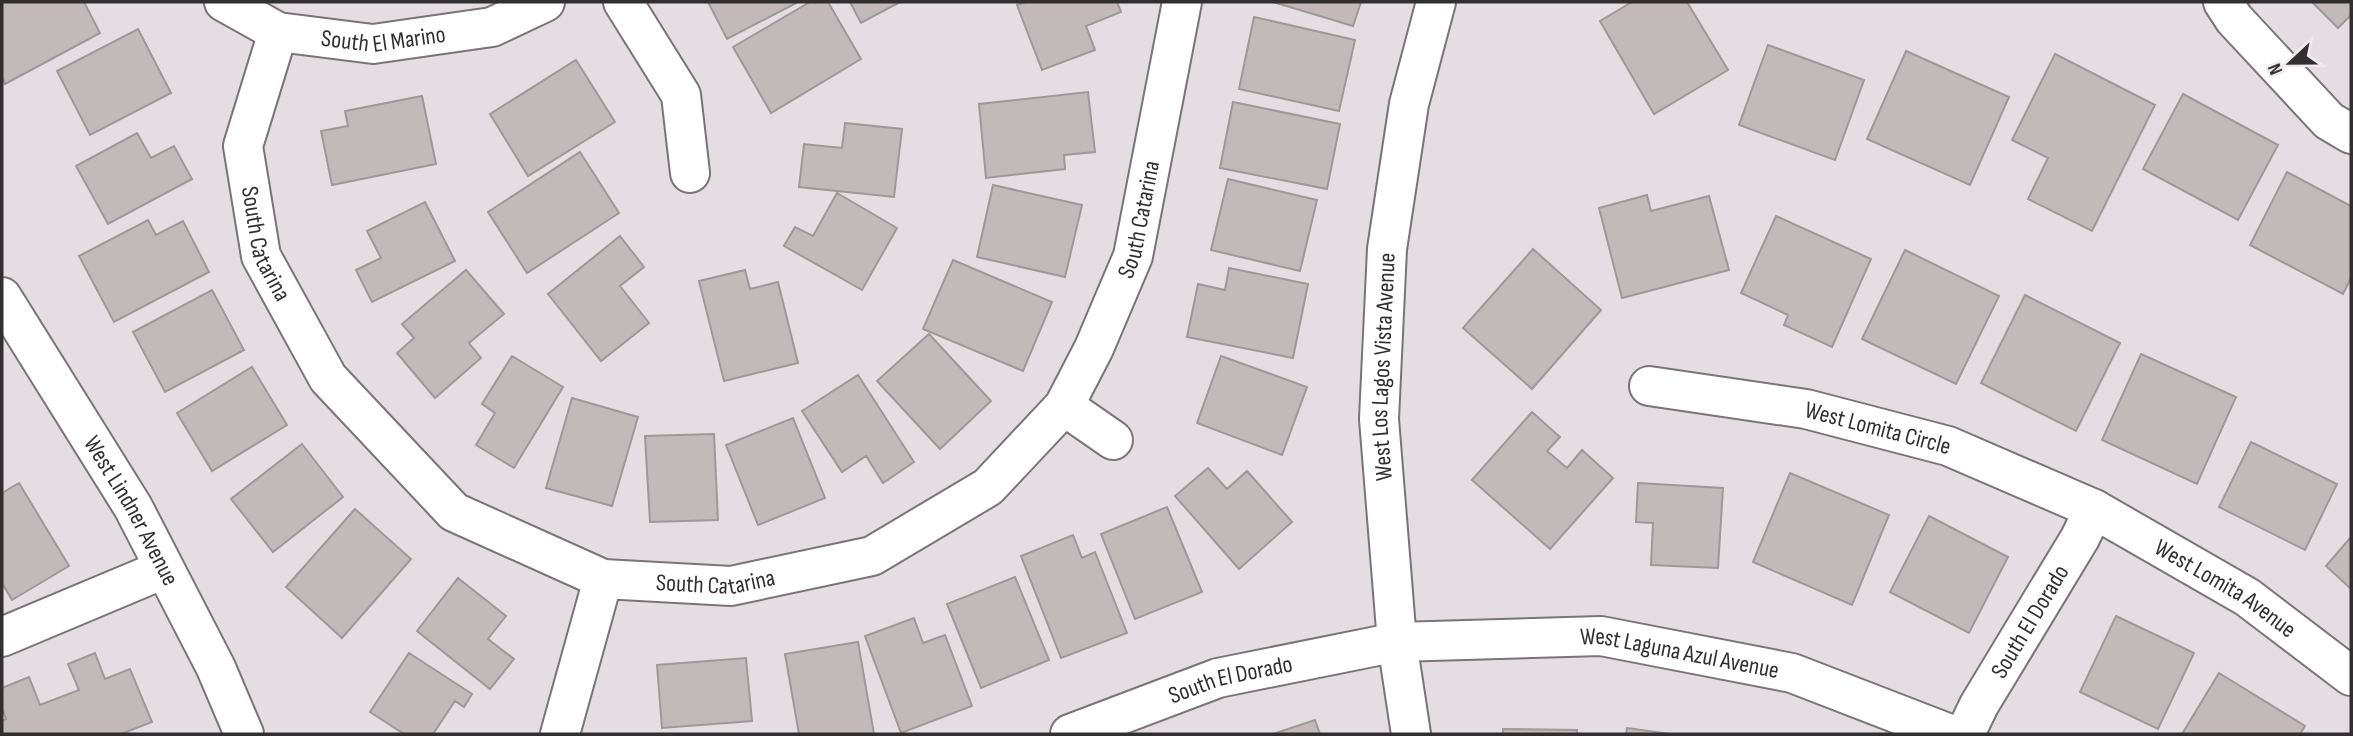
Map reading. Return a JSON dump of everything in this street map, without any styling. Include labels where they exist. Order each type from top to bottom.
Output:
[{"type":"street","name":"South El Marino","points":[[224,2],[278,32],[373,44],[492,27],[544,2]]},
{"type":"street","points":[[623,2],[681,95],[690,173]]},
{"type":"street","name":"South Catarina","points":[[278,32],[243,146],[261,256],[328,378],[454,512],[603,579],[731,586],[872,556],[988,486],[1064,406],[1094,348],[1133,256],[1182,2]]},
{"type":"street","name":"West Los Lagos Vista Avenue","points":[[1411,734],[1397,642],[1379,419],[1387,249],[1409,104],[1436,2]]},
{"type":"street","points":[[2222,2],[2234,19],[2329,121],[2351,134]]},
{"type":"street","name":"West Lindner Avenue","points":[[2,297],[133,507],[216,668],[244,734]]},
{"type":"street","name":"West Lomita Circle","points":[[1649,386],[1806,409],[1948,446],[2094,509]]},
{"type":"street","points":[[1064,406],[1113,440]]},
{"type":"street","name":"South El Dorado","points":[[1965,734],[1979,705],[2080,538],[2094,509]]},
{"type":"street","name":"West Lomita Avenue","points":[[2094,509],[2247,597],[2351,676]]},
{"type":"street","points":[[2,637],[164,569]]},
{"type":"street","points":[[560,734],[603,579]]},
{"type":"street","name":"West Laguna Azul Avenue","points":[[1397,642],[1601,636],[1792,673],[1950,734]]},
{"type":"street","name":"South El Dorado","points":[[1070,734],[1218,678],[1397,642]]},
{"type":"building","points":[[2,2],[84,2],[100,33],[5,84],[2,77]]},
{"type":"building","points":[[708,2],[798,2],[727,39]]},
{"type":"building","points":[[810,2],[828,2],[861,59],[771,113],[733,47]]},
{"type":"building","points":[[850,2],[900,2],[861,23]]},
{"type":"building","points":[[1027,2],[1117,2],[1121,12],[1086,26],[1095,50],[1042,70],[1017,5]]},
{"type":"building","points":[[1273,2],[1361,2],[1353,26]]},
{"type":"building","points":[[1632,2],[1687,2],[1728,70],[1654,114],[1600,21]]},
{"type":"building","points":[[2312,2],[2351,2],[2351,15],[2338,28]]},
{"type":"building","points":[[1254,17],[1355,40],[1339,111],[1239,89]]},
{"type":"building","points":[[138,29],[171,93],[90,135],[57,71]]},
{"type":"building","points":[[1768,45],[1864,80],[1835,160],[1739,125]]},
{"type":"building","points":[[1906,51],[2009,97],[1970,185],[1867,139]]},
{"type":"building","points":[[2055,54],[2155,105],[2092,231],[2028,199],[2048,158],[2012,140]]},
{"type":"building","points":[[576,60],[615,122],[528,176],[490,114]]},
{"type":"building","points":[[1088,92],[1095,152],[1064,155],[1065,169],[986,178],[979,104]]},
{"type":"building","points":[[2183,94],[2278,145],[2238,220],[2143,169]]},
{"type":"building","points":[[422,96],[436,164],[332,185],[321,131],[348,126],[345,111]]},
{"type":"building","points":[[1233,102],[1340,124],[1327,189],[1220,168]]},
{"type":"building","points":[[845,123],[902,129],[894,197],[799,187],[804,144],[842,148]]},
{"type":"building","points":[[137,133],[151,158],[174,146],[192,179],[108,224],[76,166]]},
{"type":"building","points":[[580,152],[619,213],[527,273],[488,212]]},
{"type":"building","points":[[2287,172],[2351,206],[2351,278],[2343,294],[2250,245]]},
{"type":"building","points":[[1228,179],[1317,200],[1300,271],[1211,250]]},
{"type":"building","points":[[993,185],[1082,205],[1065,277],[977,257]]},
{"type":"building","points":[[837,193],[897,228],[862,290],[784,246],[795,227],[813,236]]},
{"type":"building","points":[[1647,195],[1651,211],[1709,196],[1729,270],[1622,298],[1599,208]]},
{"type":"building","points":[[425,202],[455,261],[372,302],[356,270],[381,258],[367,231]]},
{"type":"building","points":[[1776,216],[1871,259],[1832,347],[1784,325],[1788,315],[1741,293]]},
{"type":"building","points":[[148,220],[156,235],[183,221],[209,272],[114,322],[79,256]]},
{"type":"building","points":[[620,236],[644,267],[620,286],[649,323],[601,361],[548,294]]},
{"type":"building","points":[[1533,249],[1601,310],[1532,389],[1463,328]]},
{"type":"building","points":[[1905,250],[1999,296],[1956,384],[1862,339]]},
{"type":"building","points":[[953,260],[1052,302],[1023,371],[923,329]]},
{"type":"building","points":[[1229,268],[1308,284],[1293,358],[1187,337],[1198,284],[1225,290]]},
{"type":"building","points":[[466,270],[504,314],[469,343],[481,358],[435,398],[397,353],[414,338],[402,324]]},
{"type":"building","points":[[745,270],[750,289],[778,282],[798,363],[724,381],[699,281]]},
{"type":"building","points":[[212,290],[244,350],[165,392],[133,332]]},
{"type":"building","points":[[2025,295],[2120,343],[2076,431],[1981,383]]},
{"type":"building","points":[[929,334],[991,401],[940,449],[877,381]]},
{"type":"building","points":[[2141,354],[2236,397],[2197,484],[2102,440]]},
{"type":"building","points":[[512,356],[563,387],[514,468],[476,445],[495,413],[482,404]]},
{"type":"building","points":[[1221,356],[1307,387],[1282,455],[1197,423]]},
{"type":"building","points":[[252,367],[287,425],[212,471],[177,413]]},
{"type":"building","points":[[858,375],[914,462],[883,483],[866,456],[842,472],[802,411]]},
{"type":"building","points":[[572,398],[638,417],[612,506],[546,488]]},
{"type":"building","points":[[1532,412],[1560,437],[1547,451],[1567,468],[1582,450],[1613,478],[1550,549],[1472,480]]},
{"type":"building","points":[[793,418],[825,498],[758,525],[726,445]]},
{"type":"building","points":[[714,434],[718,520],[650,522],[645,436]]},
{"type":"building","points":[[2251,442],[2337,484],[2305,550],[2219,507]]},
{"type":"building","points":[[302,444],[343,497],[273,552],[231,499]]},
{"type":"building","points":[[1208,468],[1227,489],[1247,471],[1292,522],[1239,569],[1175,496]]},
{"type":"building","points":[[1790,473],[1889,515],[1852,605],[1753,562]]},
{"type":"building","points":[[19,483],[69,566],[12,600],[2,583],[2,493]]},
{"type":"building","points":[[1638,483],[1723,488],[1718,568],[1651,565],[1653,523],[1636,522]]},
{"type":"building","points":[[1167,507],[1202,592],[1135,619],[1101,534]]},
{"type":"building","points":[[355,509],[411,559],[342,638],[286,587]]},
{"type":"building","points":[[1929,516],[2008,557],[1969,633],[1890,592]]},
{"type":"building","points":[[1073,535],[1082,558],[1095,552],[1127,633],[1061,658],[1021,556]]},
{"type":"building","points":[[2351,537],[2351,589],[2326,566]]},
{"type":"building","points":[[1015,577],[1049,660],[981,688],[947,604]]},
{"type":"building","points":[[458,578],[506,616],[488,639],[514,659],[490,689],[417,631]]},
{"type":"building","points":[[2116,616],[2194,653],[2158,729],[2080,692]]},
{"type":"building","points":[[914,618],[923,643],[945,635],[972,706],[901,733],[865,636]]},
{"type":"building","points":[[858,642],[874,734],[799,734],[785,654]]},
{"type":"building","points":[[95,653],[105,679],[130,669],[152,722],[121,734],[2,734],[2,721],[6,719],[2,708],[2,688],[29,677],[40,705],[79,690],[68,664]]},
{"type":"building","points":[[409,653],[472,694],[464,707],[455,701],[433,734],[404,734],[370,712]]},
{"type":"building","points":[[746,658],[752,721],[662,728],[657,665]]},
{"type":"building","points":[[2219,673],[2305,726],[2300,734],[2182,734]]},
{"type":"building","points":[[1315,720],[1320,734],[1273,734]]},
{"type":"building","points":[[1627,728],[1670,734],[1626,734]]},
{"type":"building","points":[[1503,729],[1577,730],[1577,734],[1503,734]]}]
